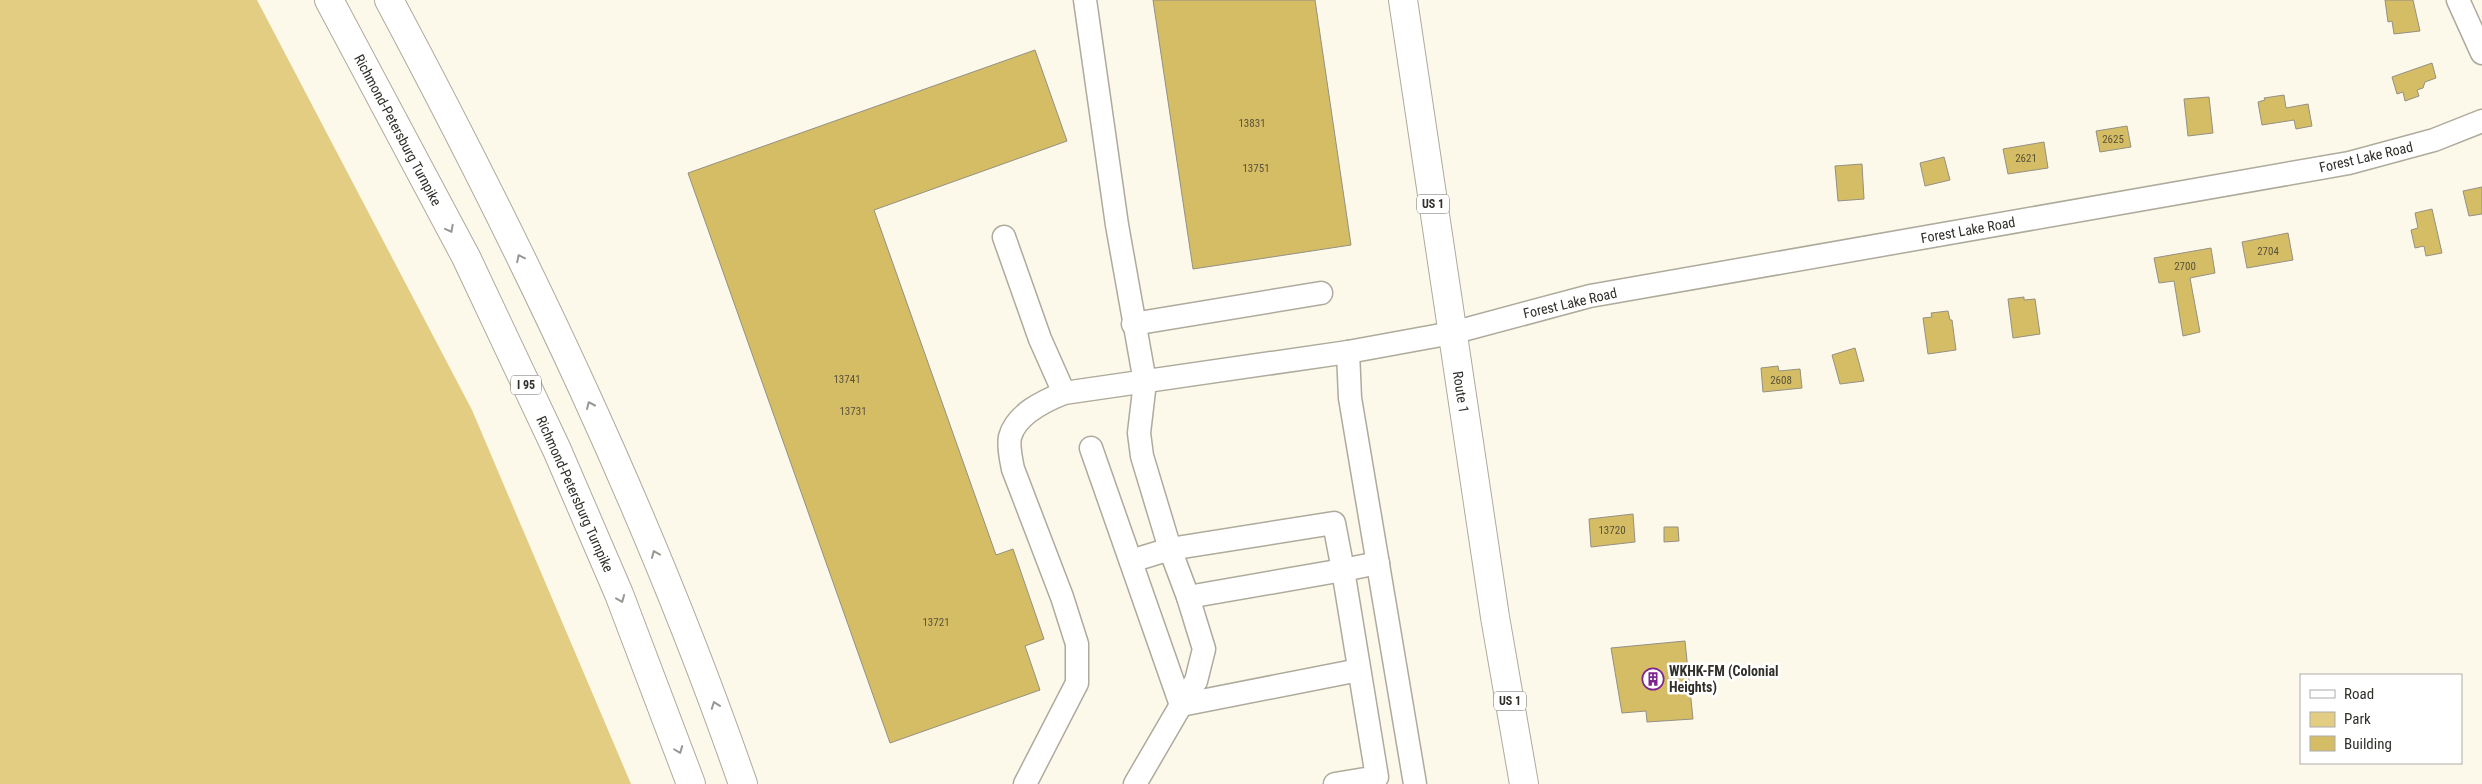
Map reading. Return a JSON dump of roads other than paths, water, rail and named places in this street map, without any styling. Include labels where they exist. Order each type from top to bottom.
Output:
[{"type":"main road","name":"Richmond-Petersburg Turnpike","points":[[329,0],[466,257],[557,450],[619,594],[691,784]]},
{"type":"main road","points":[[389,0],[498,212],[584,392],[656,555],[715,704],[742,784]]},
{"type":"main road","name":"Route 1","points":[[1403,0],[1495,617],[1524,784]]},
{"type":"street","points":[[1085,0],[1133,324],[1145,382],[1139,433],[1142,456],[1170,549],[1188,597],[1204,649],[1196,681],[1135,784]]},
{"type":"street","points":[[2458,0],[2482,53]]},
{"type":"street","name":"Forest Lake Road","points":[[1024,784],[1077,683],[1078,668],[1077,644],[1062,597],[1013,469],[1010,437],[1028,413],[1043,402],[1064,393],[1348,352],[1452,332],[1590,296],[2349,163],[2434,140],[2482,121]]},
{"type":"street","points":[[1004,237],[1040,339],[1064,393]]},
{"type":"street","points":[[1133,324],[1321,293]]},
{"type":"street","points":[[1348,352],[1350,398],[1415,784]]},
{"type":"street","points":[[1091,448],[1181,705]]},
{"type":"street","points":[[1131,561],[1170,549],[1334,523],[1377,777],[1335,784]]},
{"type":"street","points":[[1188,597],[1378,563]]},
{"type":"street","points":[[1181,705],[1359,670]]},
{"type":"place","name":"WKHK-FM (Colonial Heights)","points":[[1653,679]]}]
